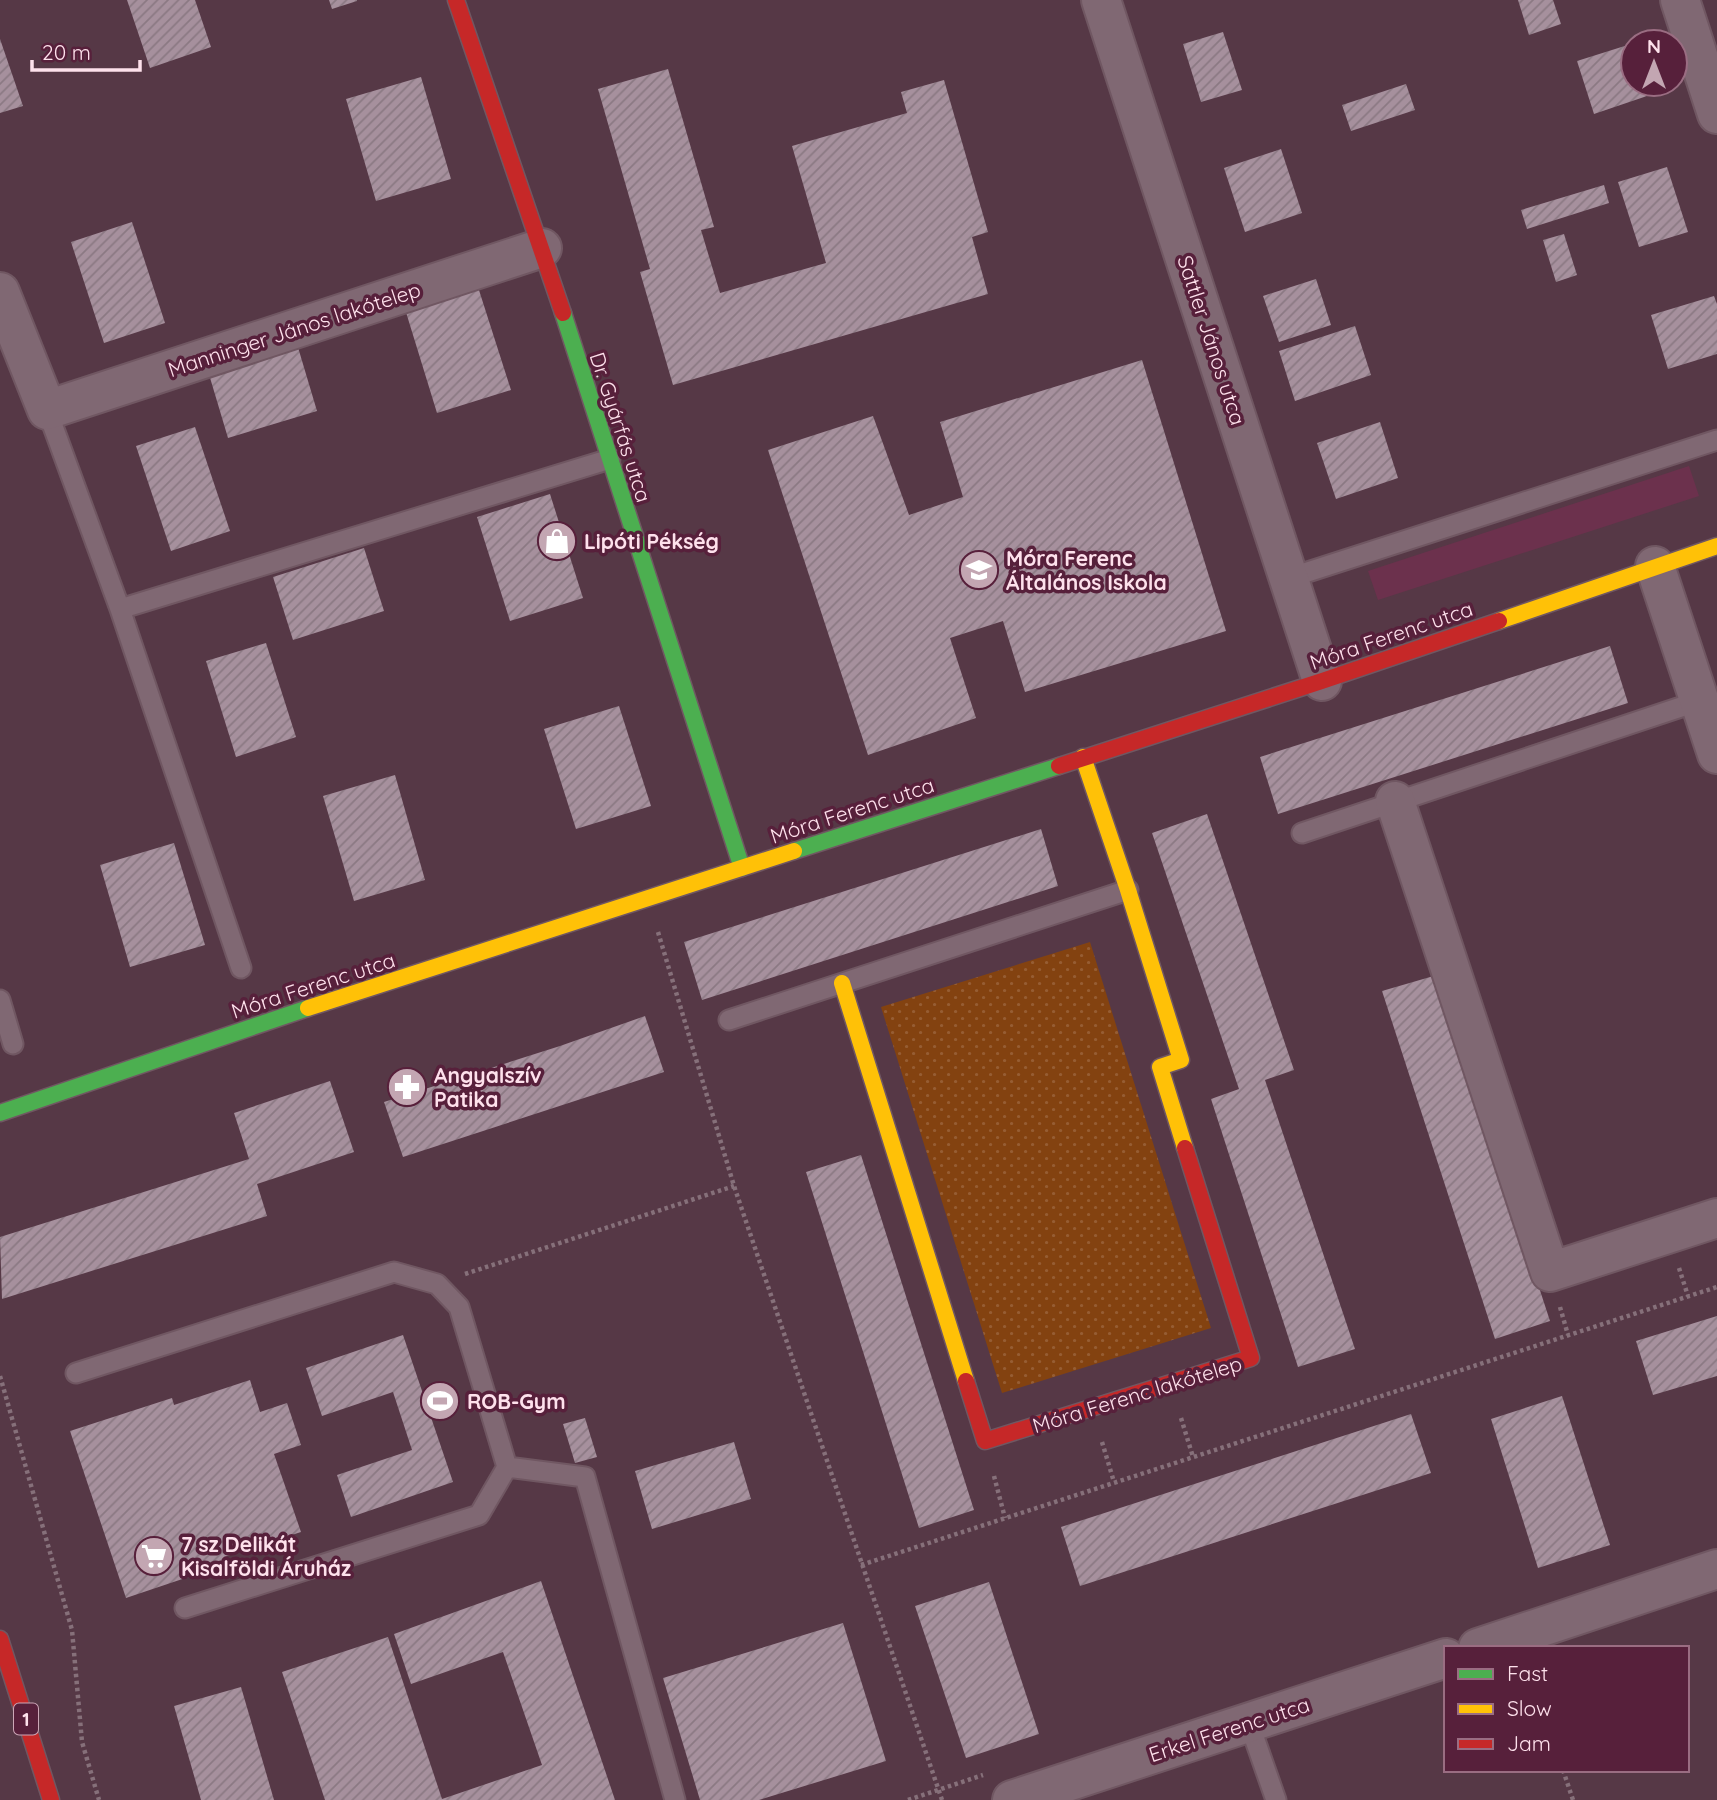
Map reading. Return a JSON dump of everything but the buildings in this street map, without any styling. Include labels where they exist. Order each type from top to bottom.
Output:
[{"type":"street","name":"Dr. Gyárfás utca","points":[[456,0],[542,248],[742,868]]},
{"type":"street","name":"Sattler János utca","points":[[1101,0],[1322,681]]},
{"type":"street","points":[[1680,0],[1717,114]]},
{"type":"street","name":"Manninger János lakótelep","points":[[47,410],[542,248]]},
{"type":"street","points":[[0,292],[47,410]]},
{"type":"street","name":"Móra Ferenc utca","points":[[0,1114],[253,1026],[1322,681],[1717,546]]},
{"type":"street","points":[[1655,566],[1717,754]]},
{"type":"street","name":"Móra Ferenc lakótelep","points":[[842,983],[985,1441],[1251,1358],[1160,1067],[1181,1060],[1083,757]]},
{"type":"street","points":[[1395,801],[1550,1272],[1717,1217]]},
{"type":"street","points":[[1484,1646],[1717,1569]]},
{"type":"street","name":"1","points":[[0,1639],[51,1800]]},
{"type":"street","name":"Erkel Ferenc utca","points":[[1012,1800],[1444,1659]]},
{"type":"lane","points":[[47,410],[120,609],[241,968]]},
{"type":"lane","points":[[1289,578],[1717,440]]},
{"type":"lane","points":[[120,609],[610,459]]},
{"type":"lane","points":[[1302,833],[1699,701]]},
{"type":"lane","points":[[729,1020],[1128,890]]},
{"type":"lane","points":[[0,1000],[13,1044]]},
{"type":"lane","points":[[76,1373],[394,1272],[437,1284],[459,1307],[508,1467],[479,1515],[185,1608]]},
{"type":"lane","points":[[508,1467],[585,1477],[674,1800]]},
{"type":"lane","points":[[1249,1723],[1276,1800]]},
{"type":"path","points":[[648,898],[734,1186],[942,1800]]},
{"type":"path","points":[[437,1284],[734,1186]]},
{"type":"path","points":[[861,1565],[1717,1287]]},
{"type":"path","points":[[0,1376],[72,1630],[82,1742],[99,1800]]},
{"type":"path","points":[[1564,1772],[1573,1800]]},
{"type":"shaded area","points":[[1689,466],[1699,496],[1378,600],[1368,571]]},
{"type":"shaded area","points":[[1090,942],[1211,1328],[1002,1393],[881,1007]]},
{"type":"traffic: fast","points":[[563,313],[742,868]]},
{"type":"traffic: fast","points":[[794,851],[1059,766]]},
{"type":"traffic: fast","points":[[0,1113],[308,1008]]},
{"type":"traffic: slow","points":[[1499,621],[1717,546]]},
{"type":"traffic: slow","points":[[1083,757],[1181,1060],[1160,1067],[1185,1148]]},
{"type":"traffic: slow","points":[[308,1008],[794,851]]},
{"type":"traffic: slow","points":[[842,983],[966,1381]]},
{"type":"traffic: jam","points":[[456,0],[563,313]]},
{"type":"traffic: jam","points":[[1059,766],[1499,621]]},
{"type":"traffic: jam","points":[[966,1381],[985,1441],[1251,1358],[1185,1148]]},
{"type":"traffic: jam","points":[[0,1639],[51,1800]]},
{"type":"place","name":"Lipóti Pékség","points":[[557,541]]},
{"type":"place","name":"Móra Ferenc Általános Iskola","points":[[979,570]]},
{"type":"place","name":"Angyalszív Patika","points":[[407,1087]]},
{"type":"place","name":"ROB-Gym","points":[[440,1401]]},
{"type":"place","name":"7 sz Delikát Kisalföldi Áruház","points":[[154,1556]]}]
